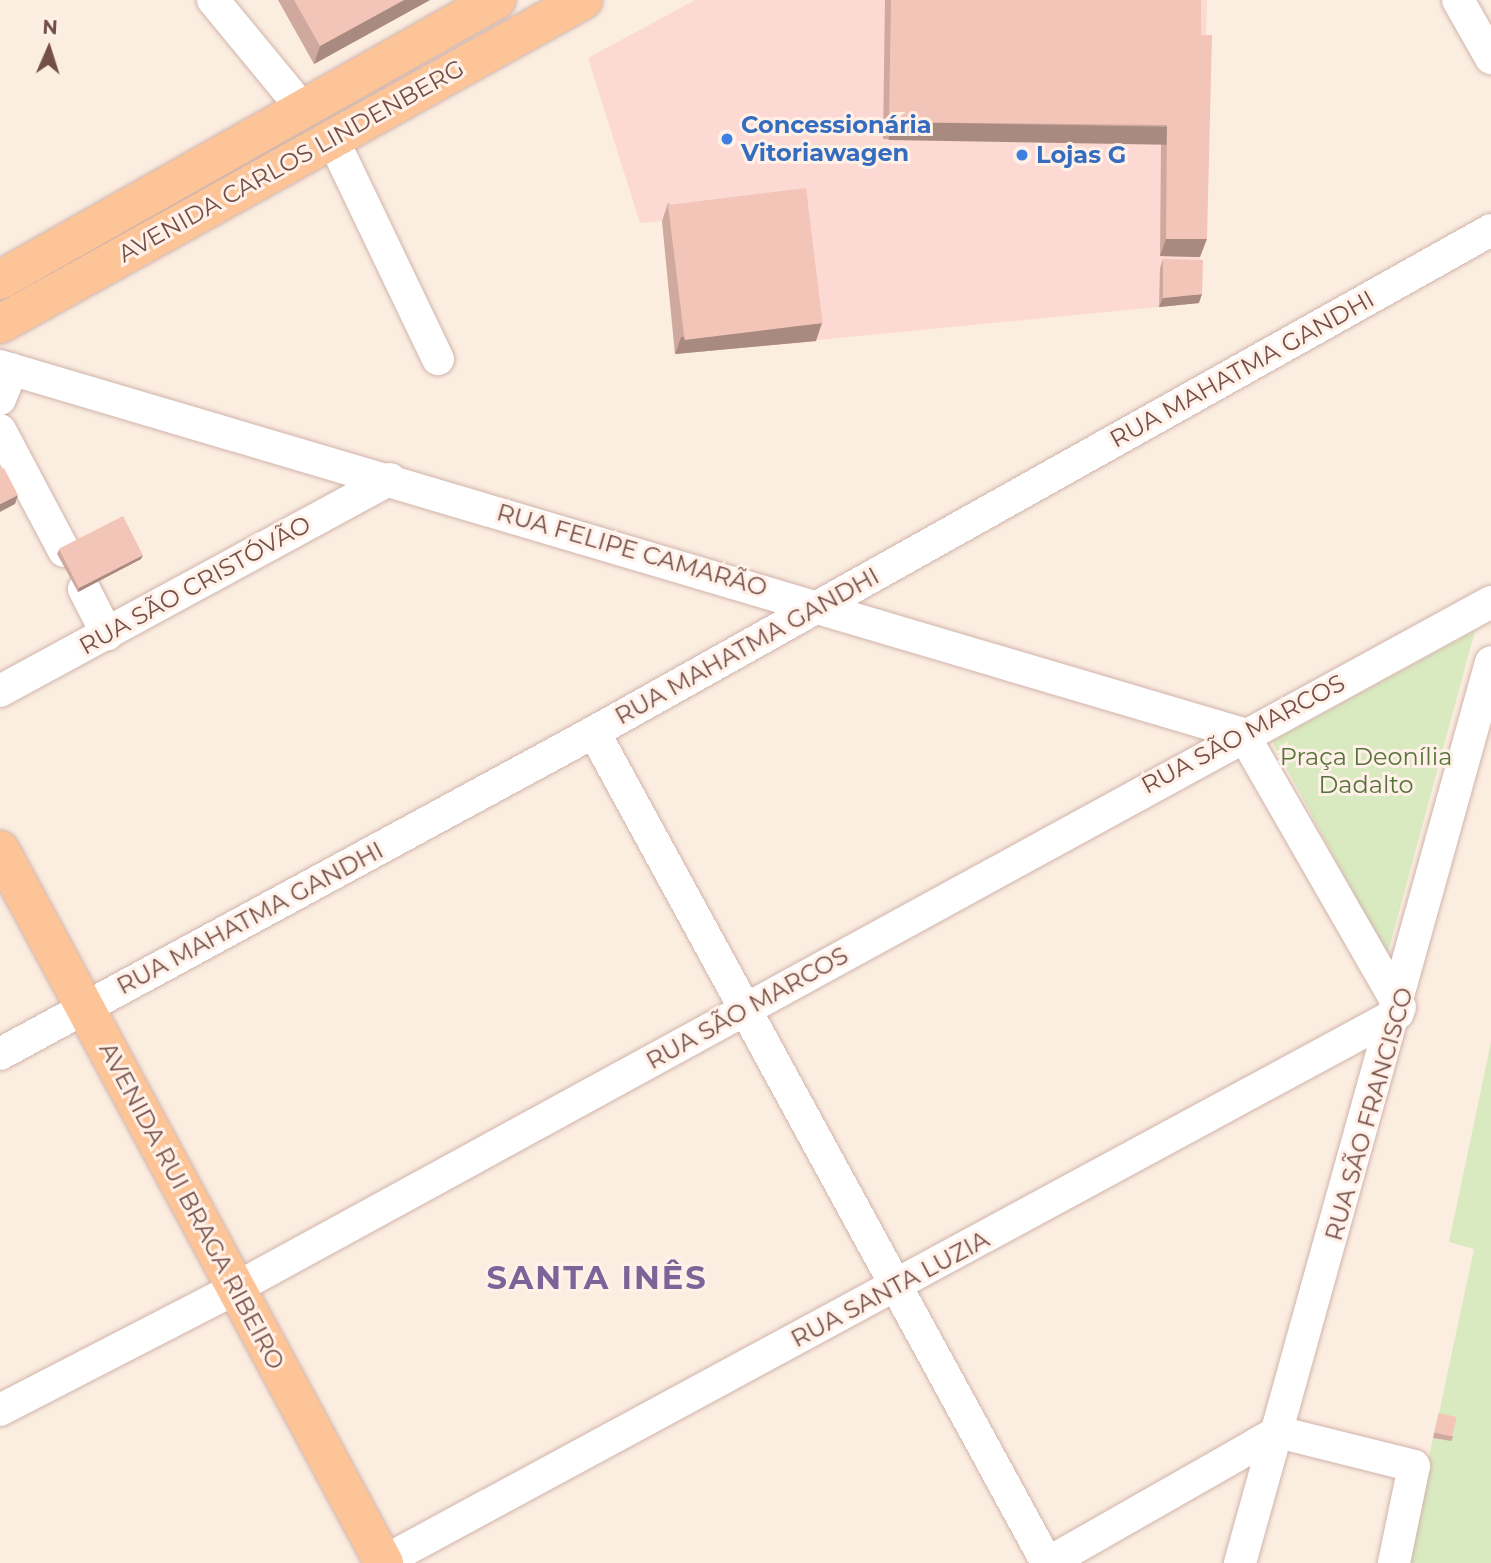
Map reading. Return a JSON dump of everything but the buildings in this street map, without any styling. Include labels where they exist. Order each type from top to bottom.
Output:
[{"type":"main road","name":"AVENIDA CARLOS LINDENBERG","points":[[0,280],[496,0]]},
{"type":"main road","name":"AVENIDA CARLOS LINDENBERG","points":[[0,324],[583,0]]},
{"type":"main road","points":[[303,109],[333,140]]},
{"type":"main road","name":"AVENIDA RUI BRAGA RIBEIRO","points":[[0,850],[383,1563]]},
{"type":"street","points":[[1458,0],[1491,58]]},
{"type":"street","points":[[218,2],[303,109]]},
{"type":"street","points":[[333,140],[439,359]]},
{"type":"street","name":"RUA MAHATMA GANDHI","points":[[0,1054],[594,732],[1491,230]]},
{"type":"street","points":[[0,399],[6,367]]},
{"type":"street","name":"RUA FELIPE CAMARÃO","points":[[6,367],[820,604],[1242,734]]},
{"type":"street","points":[[0,430],[64,551]]},
{"type":"street","name":"RUA SÃO CRISTÓVÃO","points":[[0,691],[390,479]]},
{"type":"street","points":[[84,589],[107,634]]},
{"type":"street","name":"RUA SÃO MARCOS","points":[[0,1410],[236,1288],[1242,734],[1491,602]]},
{"type":"street","name":"RUA SÃO FRANCISCO","points":[[1240,1563],[1399,1010],[1491,662]]},
{"type":"street","points":[[594,732],[1047,1563],[1278,1432],[1414,1466],[1394,1563]]},
{"type":"street","points":[[1242,734],[1399,1010]]},
{"type":"street","name":"RUA SANTA LUZIA","points":[[383,1563],[1399,1010]]},
{"type":"shaded area","name":"Lojas G","points":[[695,0],[1207,0],[1199,303],[675,354],[662,221],[640,223],[588,58]]},
{"type":"green space","name":"Praça Deonília Dadalto","points":[[1475,631],[1387,956],[1272,741]]},
{"type":"green space","points":[[1491,1042],[1491,1563],[1407,1563],[1433,1438],[1451,1441],[1454,1421],[1438,1418],[1474,1249],[1449,1242]]},
{"type":"place","name":"Concessionária Vitoriawagen","points":[[727,139]]},
{"type":"place","name":"Lojas G","points":[[1022,155]]},
{"type":"district","name":"SANTA INÊS","points":[[597,1278]]}]
